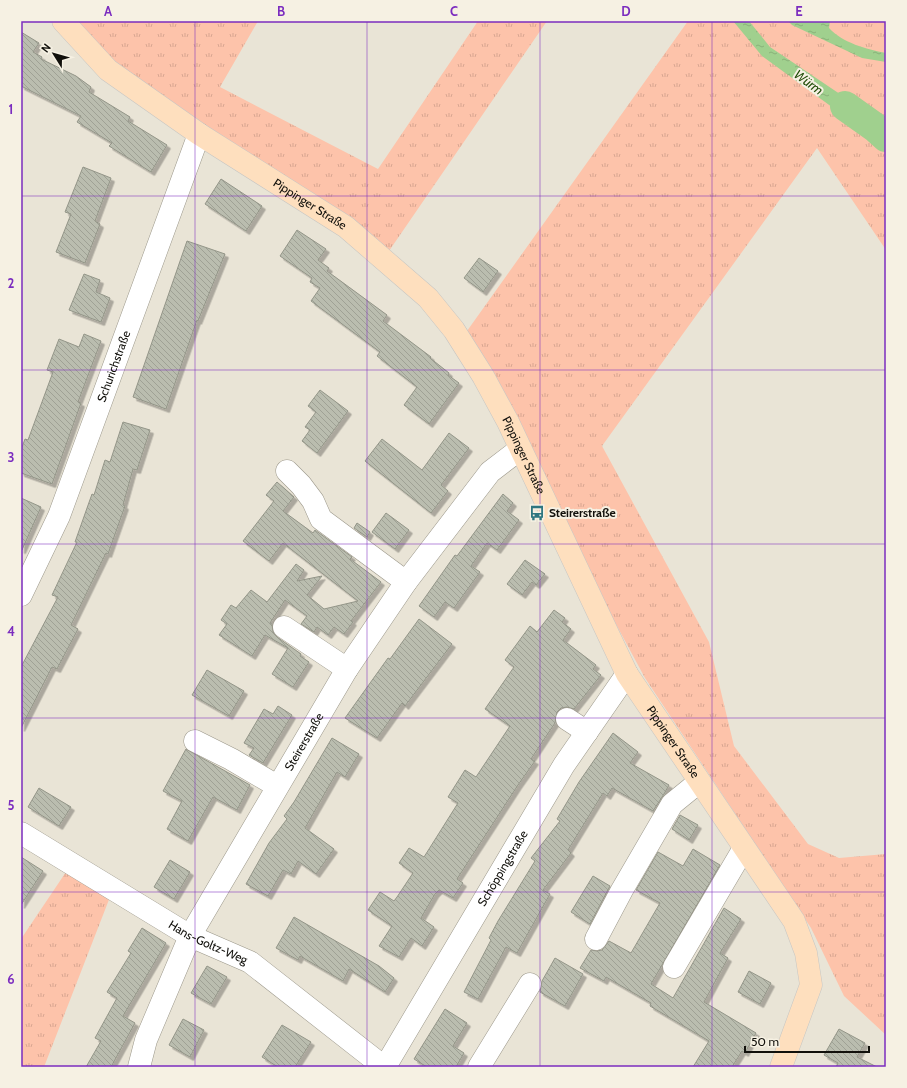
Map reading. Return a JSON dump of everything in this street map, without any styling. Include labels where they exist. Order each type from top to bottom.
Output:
[{"type":"main road","name":"Pippinger Straße","points":[[63,21],[108,70],[199,134],[346,227],[428,298],[454,330],[483,376],[520,449],[627,674],[794,921],[806,953],[811,985],[781,1067]]},
{"type":"street","name":"Schurichstraße","points":[[21,596],[59,516],[199,134]]},
{"type":"street","name":"Steirerstraße","points":[[138,1067],[146,1040],[190,936],[347,669],[406,582],[490,472],[520,449]]},
{"type":"street","points":[[287,471],[314,501],[321,519],[406,582]]},
{"type":"street","points":[[284,627],[347,669]]},
{"type":"street","name":"Schöppingstraße","points":[[385,1067],[564,765],[627,674]]},
{"type":"street","points":[[567,719],[587,732]]},
{"type":"street","points":[[195,742],[231,759],[277,786]]},
{"type":"street","points":[[596,939],[633,870],[672,804],[699,782]]},
{"type":"street","name":"Hans-Goltz-Weg","points":[[21,833],[190,936],[250,962],[385,1067]]},
{"type":"street","points":[[674,967],[744,848]]},
{"type":"street","points":[[479,1067],[530,984]]},
{"type":"green space","points":[[71,21],[258,21],[220,87],[378,169],[478,21],[547,21],[389,251],[130,78]]},
{"type":"green space","points":[[688,21],[886,21],[886,250],[817,148],[602,446],[709,642],[734,746],[808,844],[839,858],[886,854],[886,1035],[844,996],[811,928],[645,678],[584,565],[467,331]]},
{"type":"green space","points":[[68,869],[110,897],[44,1067],[21,1067],[21,939]]},
{"type":"water","points":[[733,21],[749,21],[770,47],[883,123],[873,137],[762,56]]},
{"type":"water","points":[[788,21],[830,21],[829,28],[841,38],[871,50],[886,53],[886,62],[862,58],[792,25]]},
{"type":"building","points":[[21,32],[39,43],[33,52],[42,57],[41,59],[76,76],[91,87],[89,92],[130,117],[128,121],[167,145],[151,172],[109,146],[112,143],[77,122],[81,116],[21,86]]},
{"type":"building","points":[[83,167],[111,178],[95,221],[100,224],[85,263],[56,252],[71,214],[65,212]]},
{"type":"building","points":[[221,179],[262,206],[246,231],[205,204]]},
{"type":"building","points":[[297,230],[326,249],[318,260],[329,268],[327,271],[387,315],[383,321],[431,357],[430,358],[449,373],[448,375],[459,383],[429,424],[404,405],[417,387],[377,356],[380,352],[311,301],[320,288],[310,282],[312,278],[280,256]]},
{"type":"building","points":[[187,241],[225,254],[198,321],[197,320],[166,409],[133,397]]},
{"type":"building","points":[[479,258],[498,271],[483,292],[464,278]]},
{"type":"building","points":[[84,274],[100,280],[96,292],[110,298],[101,322],[69,310]]},
{"type":"building","points":[[84,334],[101,341],[78,402],[81,403],[52,484],[21,473],[21,450],[25,439],[28,440],[53,372],[47,370],[59,339],[79,347]]},
{"type":"building","points":[[320,390],[348,411],[317,453],[302,441],[310,430],[305,427],[316,412],[308,406]]},
{"type":"building","points":[[123,422],[150,430],[137,470],[133,469],[123,505],[125,506],[108,554],[106,553],[71,625],[78,629],[57,669],[52,667],[21,728],[21,667],[58,597],[52,595],[77,542],[75,542],[92,494],[94,495],[105,460],[110,462]]},
{"type":"building","points":[[449,433],[469,448],[441,485],[448,491],[431,513],[365,461],[382,439],[422,470]]},
{"type":"building","points":[[277,482],[294,497],[283,511],[313,533],[315,530],[352,557],[350,559],[381,582],[351,621],[353,622],[344,634],[334,627],[328,635],[317,627],[314,632],[301,624],[307,616],[285,600],[270,623],[272,624],[273,632],[277,637],[301,654],[300,656],[309,662],[293,687],[272,674],[288,648],[265,635],[252,656],[219,635],[227,624],[221,620],[231,605],[236,608],[251,590],[267,602],[296,564],[304,570],[297,581],[322,576],[307,595],[324,609],[358,601],[283,543],[269,561],[243,541],[274,501],[266,495]]},
{"type":"building","points":[[503,494],[513,503],[507,511],[519,520],[497,550],[487,543],[471,566],[480,572],[454,608],[445,602],[434,617],[419,606],[455,555],[457,556]]},
{"type":"building","points":[[21,498],[41,507],[22,550],[21,550]]},
{"type":"building","points":[[386,513],[409,530],[395,549],[372,532]]},
{"type":"building","points":[[357,523],[370,532],[367,537],[354,528]]},
{"type":"building","points":[[525,560],[545,574],[536,585],[532,582],[522,595],[507,584]]},
{"type":"building","points":[[554,610],[565,618],[562,622],[571,629],[563,640],[596,665],[593,669],[601,675],[574,709],[567,707],[561,708],[557,712],[555,723],[531,759],[535,761],[457,879],[463,883],[453,898],[439,890],[435,894],[421,918],[434,927],[422,946],[411,938],[399,957],[379,946],[392,926],[368,910],[380,892],[394,901],[413,873],[399,863],[409,848],[424,857],[458,803],[448,797],[465,770],[476,777],[510,726],[485,709],[514,667],[505,660],[530,626],[537,632]]},
{"type":"building","points":[[419,619],[452,644],[405,706],[402,703],[377,738],[345,718],[388,658],[390,659]]},
{"type":"building","points":[[207,670],[244,691],[229,716],[192,695]]},
{"type":"building","points":[[278,706],[292,715],[263,763],[249,755],[254,748],[244,743],[264,709],[273,714]]},
{"type":"building","points":[[613,733],[638,752],[630,763],[669,785],[664,794],[653,811],[612,788],[607,796],[603,793],[568,850],[571,853],[543,890],[550,894],[517,953],[506,947],[478,999],[464,992],[491,940],[489,938],[498,921],[535,861],[531,858],[560,821],[557,819],[579,782]]},
{"type":"building","points":[[332,738],[359,754],[345,777],[337,772],[305,828],[334,849],[316,874],[298,861],[291,874],[283,870],[268,896],[246,884],[269,843],[287,819],[284,816]]},
{"type":"building","points":[[186,749],[250,785],[237,810],[213,797],[188,841],[167,829],[182,801],[163,791]]},
{"type":"building","points":[[39,788],[71,807],[59,826],[28,807]]},
{"type":"building","points":[[680,815],[698,825],[689,840],[672,829]]},
{"type":"building","points":[[693,849],[720,865],[651,984],[673,998],[724,908],[741,919],[720,953],[728,958],[704,1002],[756,1033],[745,1053],[742,1051],[732,1067],[693,1067],[709,1041],[650,1006],[651,1003],[606,977],[604,981],[580,968],[591,950],[602,950],[609,941],[631,953],[660,903],[636,890],[658,852],[683,866]]},
{"type":"building","points":[[21,857],[43,871],[21,905]]},
{"type":"building","points":[[170,860],[190,872],[174,899],[154,887]]},
{"type":"building","points":[[593,876],[610,886],[590,924],[571,912]]},
{"type":"building","points":[[294,917],[379,966],[394,978],[385,992],[349,969],[343,981],[300,956],[298,960],[276,948]]},
{"type":"building","points":[[142,928],[166,943],[123,1016],[135,1023],[111,1067],[86,1067],[101,1041],[95,1038],[117,998],[107,992],[131,953],[128,951]]},
{"type":"building","points":[[555,958],[583,974],[565,1006],[540,992],[542,981]]},
{"type":"building","points":[[207,966],[227,977],[211,1004],[191,993]]},
{"type":"building","points":[[749,971],[771,983],[760,1004],[738,992]]},
{"type":"building","points":[[445,1009],[467,1023],[453,1046],[464,1053],[456,1067],[427,1067],[414,1059]]},
{"type":"building","points":[[183,1019],[204,1030],[190,1057],[169,1045]]},
{"type":"building","points":[[282,1025],[311,1042],[295,1067],[278,1067],[262,1057]]},
{"type":"building","points":[[839,1029],[865,1043],[857,1057],[877,1067],[836,1067],[838,1063],[824,1055]]},
{"type":"waterway","name":"Würm","points":[[845,106],[886,137]]},
{"type":"place","name":"Steirerstraße","points":[[537,513]]}]
